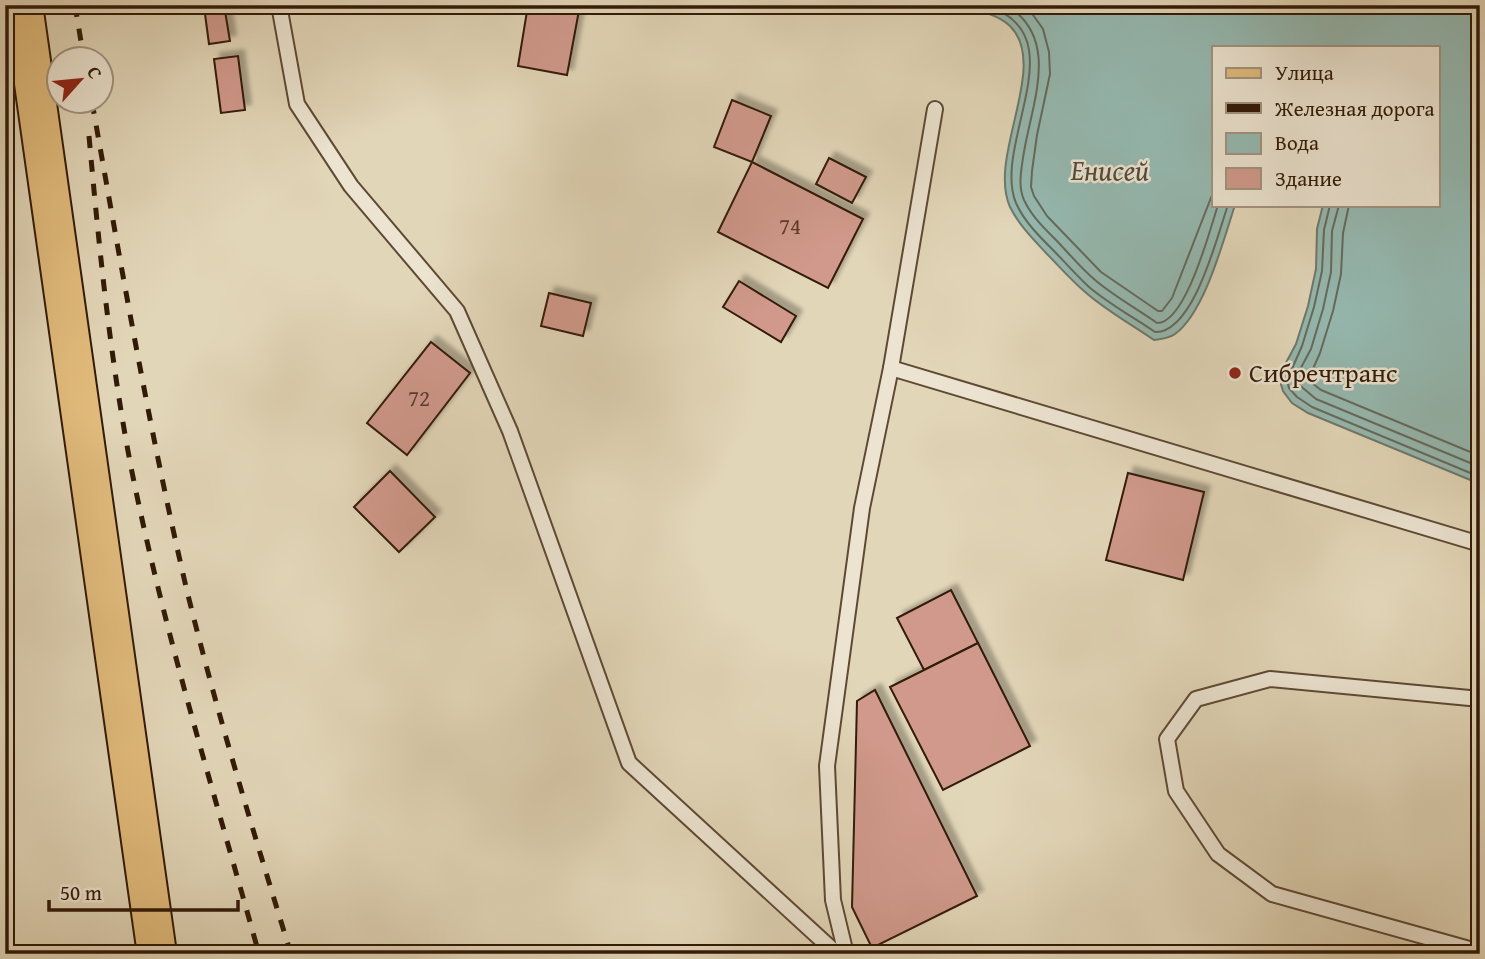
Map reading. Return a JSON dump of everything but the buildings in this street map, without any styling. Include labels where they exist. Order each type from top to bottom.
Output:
[{"type":"main road","points":[[23,5],[157,954]]},
{"type":"lane","points":[[279,5],[297,104],[351,186],[457,311],[510,431],[629,763],[837,954]]},
{"type":"lane","points":[[846,954],[833,900],[827,766],[862,508],[891,368],[935,108]]},
{"type":"lane","points":[[891,368],[1480,544]]},
{"type":"lane","points":[[1480,699],[1270,679],[1196,699],[1167,739],[1176,791],[1218,854],[1272,894],[1480,952]]},
{"type":"water","name":"Енисей","points":[[956,5],[1480,5],[1480,484],[1308,413],[1292,403],[1283,391],[1280,381],[1281,372],[1296,344],[1308,306],[1316,269],[1317,229],[1323,206],[1440,206],[1440,46],[1212,46],[1212,206],[1235,206],[1212,275],[1195,310],[1175,334],[1154,340],[1079,286],[1031,237],[1010,207],[1005,186],[1006,163],[1022,87],[1024,64],[1021,43],[1010,26],[984,12]]},
{"type":"railway","points":[[75,5],[82,46]]},
{"type":"railway","points":[[95,116],[148,408],[187,591],[223,728],[291,954]]},
{"type":"railway","points":[[89,136],[111,344],[131,467],[174,651],[259,954]]},
{"type":"place","name":"Сибречтранс","points":[[1235,373]]}]
